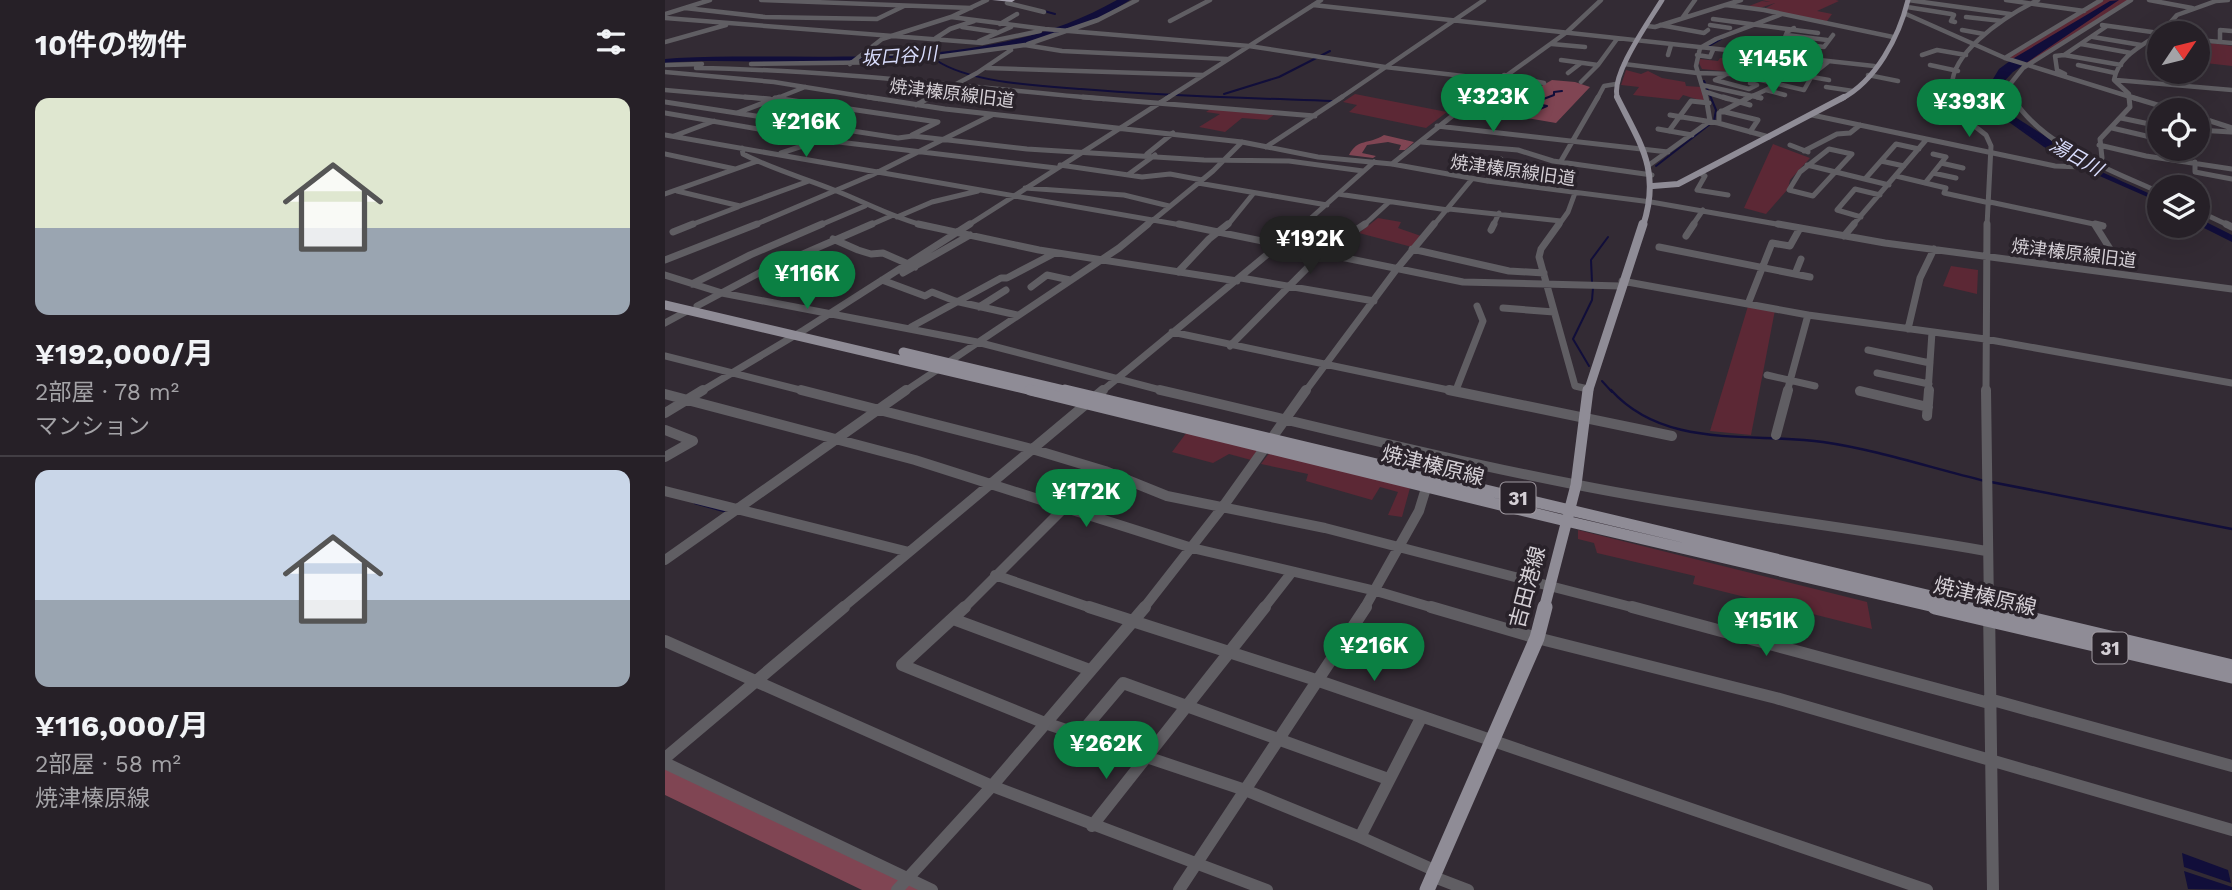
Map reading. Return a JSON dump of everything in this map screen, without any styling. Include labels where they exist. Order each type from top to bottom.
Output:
[{"type":"highway","points":[[995,0],[1011,0]]},
{"type":"main road","points":[[1662,0],[1624,64],[1615,92],[1649,165],[1653,181],[1679,183],[1853,91],[1868,75],[1893,37],[1907,4]]},
{"type":"main road","name":"吉田港線","points":[[1433,879],[1537,638],[1576,485],[1590,383],[1651,202],[1653,181]]},
{"type":"main road","name":"焼津榛原線","points":[[665,300],[1989,614],[2232,667]]},
{"type":"main road","name":"焼津榛原線","points":[[665,305],[693,308]]},
{"type":"main road","name":"焼津榛原線","points":[[1269,443],[1427,485],[1567,515]]},
{"type":"main road","name":"焼津榛原線","points":[[1989,614],[2232,676]]},
{"type":"street","points":[[665,16],[710,0]]},
{"type":"street","points":[[761,0],[971,8]]},
{"type":"street","points":[[792,2],[798,0]]},
{"type":"street","points":[[674,136],[832,76],[879,41],[951,17],[987,0]]},
{"type":"street","points":[[1011,0],[1007,3],[1044,12]]},
{"type":"street","points":[[916,104],[986,68],[1010,50],[1070,31],[1137,0]]},
{"type":"street","points":[[1170,21],[1210,0]]},
{"type":"street","points":[[665,413],[832,312],[1321,0]]},
{"type":"street","points":[[1266,146],[1315,116],[1484,0]]},
{"type":"street","points":[[1392,164],[1504,75],[1552,44],[1601,0]]},
{"type":"street","points":[[1682,18],[1695,0]]},
{"type":"street","points":[[1647,26],[1671,22],[1741,0]]},
{"type":"street","points":[[2006,0],[2084,11]]},
{"type":"street","points":[[1993,890],[1985,339],[1990,141],[1964,118],[1952,91],[1966,55],[1984,34],[2010,14],[2038,0]]},
{"type":"street","points":[[2006,58],[2101,0]]},
{"type":"street","points":[[2131,0],[2017,73],[2007,88],[2019,110],[2044,130],[2099,163],[2147,186]]},
{"type":"street","points":[[2163,6],[2179,0]]},
{"type":"street","points":[[2171,21],[2175,16],[2213,1],[2230,0]]},
{"type":"street","points":[[2146,1],[2196,9]]},
{"type":"street","points":[[1907,4],[1945,5],[2010,14]]},
{"type":"street","points":[[1907,4],[1954,15],[1951,21],[1955,22]]},
{"type":"street","points":[[1907,4],[1975,45],[2006,58],[2147,103]]},
{"type":"street","points":[[1313,5],[1874,66]]},
{"type":"street","points":[[1726,5],[1893,37]]},
{"type":"street","points":[[1942,13],[1945,5]]},
{"type":"street","points":[[685,8],[765,17],[877,19],[904,6]]},
{"type":"street","points":[[1701,12],[1743,18]]},
{"type":"street","points":[[999,24],[1017,14]]},
{"type":"street","points":[[1715,122],[1705,85],[1697,74],[1700,48],[1711,41],[1782,14]]},
{"type":"street","points":[[1660,25],[1675,30],[1704,33],[1719,15]]},
{"type":"street","points":[[665,16],[976,43],[992,43],[1045,29]]},
{"type":"street","points":[[1768,27],[1792,16]]},
{"type":"street","points":[[951,17],[1013,26],[1249,46],[1385,67],[1498,80]]},
{"type":"street","points":[[1966,17],[2002,21]]},
{"type":"street","points":[[1713,19],[1818,33]]},
{"type":"street","points":[[918,26],[950,29],[976,20]]},
{"type":"street","points":[[1783,42],[1791,30],[1811,21]]},
{"type":"street","points":[[1671,22],[1692,26],[1684,31]]},
{"type":"street","points":[[665,42],[734,23]]},
{"type":"street","points":[[2092,24],[2147,32]]},
{"type":"street","points":[[976,43],[1013,26]]},
{"type":"street","points":[[2056,75],[2066,75],[2057,70],[2055,57],[2064,55],[2107,26]]},
{"type":"street","points":[[960,27],[998,32]]},
{"type":"street","points":[[1709,27],[1729,34]]},
{"type":"street","points":[[1709,27],[1730,28]]},
{"type":"street","points":[[935,38],[950,29]]},
{"type":"street","points":[[1665,34],[1675,30]]},
{"type":"street","points":[[1962,30],[1984,34]]},
{"type":"street","points":[[2220,41],[2220,30],[2232,31]]},
{"type":"street","points":[[665,35],[680,38]]},
{"type":"street","points":[[1763,55],[1769,46],[1783,42],[1824,47],[1833,35]]},
{"type":"street","points":[[1786,36],[1827,40]]},
{"type":"street","points":[[1687,37],[1711,41]]},
{"type":"street","points":[[2093,37],[2141,45]]},
{"type":"street","points":[[1581,82],[1598,65],[1617,39]]},
{"type":"street","points":[[2107,49],[2112,40]]},
{"type":"street","points":[[1812,115],[2055,166],[2081,167],[2099,163],[2102,158],[2100,139],[2130,107],[2130,98],[2114,80],[2115,73],[2131,53],[2147,41]]},
{"type":"street","points":[[2210,41],[2232,41]]},
{"type":"street","points":[[1552,44],[1585,47]]},
{"type":"street","points":[[2081,44],[2131,53]]},
{"type":"street","points":[[665,65],[850,64],[927,60],[1025,45],[1062,51],[1227,59]]},
{"type":"street","points":[[1668,55],[1671,45]]},
{"type":"street","points":[[1805,59],[1820,49]]},
{"type":"street","points":[[1698,55],[1710,57],[1713,50]]},
{"type":"street","points":[[1922,55],[1937,50],[1966,55]]},
{"type":"street","points":[[862,55],[937,51]]},
{"type":"street","points":[[2064,55],[2121,65]]},
{"type":"street","points":[[1649,165],[1715,122],[1721,111],[1785,78],[1793,58]]},
{"type":"street","points":[[1561,60],[1598,65]]},
{"type":"street","points":[[1624,64],[1673,73],[1724,75],[1804,90],[1812,77],[1828,62]]},
{"type":"street","points":[[1568,73],[1581,63]]},
{"type":"street","points":[[1673,73],[1674,63]]},
{"type":"street","points":[[1760,64],[1789,67]]},
{"type":"street","points":[[1930,65],[1958,71]]},
{"type":"street","points":[[2078,65],[2115,73]]},
{"type":"street","points":[[668,72],[679,68],[733,68],[957,84],[1315,116]]},
{"type":"street","points":[[986,68],[1203,75]]},
{"type":"street","points":[[1935,73],[1941,68]]},
{"type":"street","points":[[1758,71],[1787,74]]},
{"type":"street","name":"焼津榛原線旧道","points":[[668,72],[808,86],[916,104],[1242,142],[1334,158],[1392,164],[1472,179],[1651,202],[1845,236],[2232,289]]},
{"type":"street","points":[[1504,75],[1544,83]]},
{"type":"street","points":[[1724,75],[1757,85],[1749,89],[1715,80],[1724,75]]},
{"type":"street","points":[[1868,75],[1898,81]]},
{"type":"street","points":[[1812,77],[1829,80]]},
{"type":"street","points":[[2114,80],[2232,90]]},
{"type":"street","points":[[1561,161],[1604,86],[1616,84]]},
{"type":"street","points":[[1705,85],[1761,99]]},
{"type":"street","points":[[1826,87],[1853,91]]},
{"type":"street","points":[[665,90],[773,98],[938,122],[908,137]]},
{"type":"street","points":[[1766,90],[1785,95]]},
{"type":"street","points":[[1708,93],[1750,105]]},
{"type":"street","points":[[665,102],[846,130],[1027,149],[1328,165],[1363,171]]},
{"type":"street","points":[[1669,131],[1691,102],[1709,103]]},
{"type":"street","points":[[1721,111],[1758,120],[1749,132]]},
{"type":"street","points":[[665,113],[822,140],[1153,178],[1170,174],[1253,194],[1327,205]]},
{"type":"street","points":[[665,260],[838,191],[922,152],[994,114]]},
{"type":"street","points":[[1670,115],[1715,122],[1769,137]]},
{"type":"street","points":[[2121,118],[2147,123]]},
{"type":"street","points":[[2210,122],[2232,130]]},
{"type":"street","points":[[1804,150],[1837,134],[1850,133],[1860,125]]},
{"type":"street","points":[[1437,126],[1668,152]]},
{"type":"street","points":[[2112,128],[2147,136]]},
{"type":"street","points":[[1658,129],[1692,135]]},
{"type":"street","points":[[665,194],[846,130]]},
{"type":"street","points":[[2210,130],[2232,130]]},
{"type":"street","points":[[1147,154],[1173,133]]},
{"type":"street","points":[[665,135],[1153,219],[1463,282],[1622,284],[1808,315],[1985,339],[2232,383]]},
{"type":"street","points":[[1845,236],[1926,140]]},
{"type":"street","points":[[665,560],[943,365],[1119,248],[1200,182],[1242,142]]},
{"type":"street","points":[[1420,142],[1518,150],[1653,181]]},
{"type":"street","points":[[1865,179],[1896,144],[1919,149]]},
{"type":"street","points":[[1790,145],[1819,156]]},
{"type":"street","points":[[2099,145],[2146,156],[2232,169]]},
{"type":"street","points":[[742,148],[743,153],[757,161],[838,191],[865,206],[894,217],[1053,254],[1287,286],[1374,301]]},
{"type":"street","points":[[1829,149],[1852,154],[1813,196],[1789,190],[1792,181],[1807,165],[1829,149]]},
{"type":"street","points":[[665,154],[735,169]]},
{"type":"street","points":[[1924,183],[1946,157],[1933,154]]},
{"type":"street","points":[[1129,174],[1155,155]]},
{"type":"street","points":[[1328,165],[1334,158]]},
{"type":"street","points":[[1487,181],[1501,159]]},
{"type":"street","points":[[1881,161],[1904,166]]},
{"type":"street","points":[[932,890],[665,761],[990,483],[1281,245],[1374,162]]},
{"type":"street","points":[[2195,162],[2195,172],[2232,179]]},
{"type":"street","points":[[1941,163],[1963,168]]},
{"type":"street","points":[[1807,165],[1889,185]]},
{"type":"street","points":[[1496,169],[1515,171]]},
{"type":"street","points":[[1700,173],[1705,176],[1697,190],[1728,195]]},
{"type":"street","points":[[1933,173],[1956,178]]},
{"type":"street","points":[[1896,176],[1946,188],[1944,193],[2099,225],[2112,251]]},
{"type":"street","points":[[897,890],[992,786],[1133,622],[1222,508],[1324,365],[1412,249],[1449,210],[1457,194],[1472,179]]},
{"type":"street","points":[[665,232],[673,232],[809,181]]},
{"type":"street","points":[[665,188],[740,206]]},
{"type":"street","points":[[1025,188],[1124,195],[1169,206]]},
{"type":"street","points":[[1861,216],[1837,210],[1854,189],[1880,195]]},
{"type":"street","points":[[665,323],[833,239],[932,202],[982,190]]},
{"type":"street","points":[[1575,193],[1569,212],[1541,249],[1539,257],[1575,386],[1590,383]]},
{"type":"street","points":[[1178,272],[1209,239],[1220,232],[1253,194]]},
{"type":"street","points":[[1338,194],[1388,203],[1561,221]]},
{"type":"street","points":[[1230,346],[1322,253],[1359,230],[1388,203]]},
{"type":"street","points":[[692,284],[750,255],[865,206]]},
{"type":"street","points":[[1686,236],[1703,211]]},
{"type":"street","points":[[1491,230],[1499,213]]},
{"type":"street","points":[[2210,217],[2232,227]]},
{"type":"street","points":[[1748,304],[1772,243],[1790,246],[1800,228]]},
{"type":"street","points":[[903,273],[970,235]]},
{"type":"street","points":[[833,239],[863,252],[876,255],[883,253],[915,267]]},
{"type":"street","points":[[1659,247],[1810,277]]},
{"type":"street","points":[[1412,249],[1509,271],[1544,273]]},
{"type":"street","points":[[1908,329],[1920,278],[1934,249]]},
{"type":"street","points":[[911,327],[955,301],[1053,254]]},
{"type":"street","points":[[1794,274],[1801,260]]},
{"type":"street","points":[[665,275],[722,293],[911,327],[977,342],[1114,380],[1576,485],[1706,509],[1887,533],[1986,551]]},
{"type":"street","points":[[1031,288],[1047,275],[1070,280]]},
{"type":"street","points":[[882,280],[925,296],[932,292],[955,301],[1017,315]]},
{"type":"street","points":[[979,307],[1006,290]]},
{"type":"street","points":[[1456,390],[1483,321],[1477,306]]},
{"type":"street","points":[[1503,308],[1554,312]]},
{"type":"street","points":[[1776,435],[1808,315]]},
{"type":"street","points":[[1172,332],[1672,436]]},
{"type":"street","points":[[1860,391],[1928,412],[1932,332]]},
{"type":"street","points":[[1868,349],[1930,363]]},
{"type":"street","points":[[665,356],[1033,449],[1105,471],[1145,489],[1222,508],[1325,528],[1803,651],[2232,766]]},
{"type":"street","points":[[1877,373],[1929,384]]},
{"type":"street","points":[[1767,375],[1815,386]]},
{"type":"street","points":[[665,394],[990,483],[1192,548],[1376,592],[1537,638],[1776,698],[2232,830]]},
{"type":"street","points":[[665,457],[693,441],[667,432]]},
{"type":"street","points":[[1179,890],[1376,592],[1419,511],[1427,485]]},
{"type":"street","points":[[665,491],[909,552]]},
{"type":"street","points":[[1065,506],[953,619],[902,665],[1045,723],[1245,790],[1360,837],[1433,879],[1468,890]]},
{"type":"street","points":[[1092,826],[1292,572]]},
{"type":"street","points":[[995,575],[1316,680],[1927,890]]},
{"type":"street","points":[[953,619],[1090,670]]},
{"type":"street","points":[[667,645],[992,786],[1267,890]]},
{"type":"street","points":[[1080,734],[1123,683],[1388,779]]},
{"type":"street","points":[[1360,837],[1421,718]]},
{"type":"shaded area","points":[[1762,0],[1839,1],[1817,11],[1832,14],[1825,24],[1764,9],[1775,3],[1760,8],[1749,6],[1762,1],[1770,2]]},
{"type":"shaded area","points":[[2104,0],[2128,0],[2028,64],[2008,58]]},
{"type":"shaded area","points":[[2210,45],[2232,46],[2232,66],[2210,64]]},
{"type":"shaded area","points":[[1720,58],[1735,59],[1730,63],[1756,66],[1754,74],[1702,69],[1699,63],[1700,59],[1718,61]]},
{"type":"shaded area","points":[[1626,70],[1641,74],[1648,71],[1662,78],[1685,82],[1686,86],[1701,87],[1706,102],[1683,95],[1679,100],[1633,95],[1639,87],[1621,85]]},
{"type":"shaded area","points":[[1552,80],[1575,82],[1590,87],[1556,123],[1510,115],[1525,108],[1524,104],[1494,98],[1513,83],[1538,88]]},
{"type":"shaded area","points":[[1355,94],[1447,112],[1426,128],[1349,112],[1357,105],[1343,102]]},
{"type":"shaded area","points":[[1212,108],[1275,114],[1267,120],[1242,118],[1225,132],[1199,127],[1220,114],[1206,112]]},
{"type":"shaded area","points":[[1384,135],[1414,142],[1405,150],[1399,150],[1401,145],[1388,142],[1367,145],[1362,153],[1376,156],[1373,158],[1349,155],[1356,146]]},
{"type":"shaded area","points":[[1773,144],[1810,158],[1790,180],[1788,189],[1766,214],[1744,208]]},
{"type":"shaded area","points":[[1378,218],[1401,222],[1398,228],[1421,236],[1412,247],[1359,233]]},
{"type":"shaded area","points":[[1951,266],[1978,270],[1977,294],[1943,286]]},
{"type":"shaded area","points":[[1748,306],[1775,310],[1751,435],[1710,431]]},
{"type":"shaded area","points":[[1187,432],[1260,450],[1251,460],[1229,454],[1213,463],[1172,452]]},
{"type":"shaded area","points":[[1270,452],[1410,488],[1402,517],[1388,515],[1398,492],[1380,487],[1372,500],[1306,481],[1308,474],[1261,464]]},
{"type":"shaded area","points":[[1578,530],[1867,602],[1872,629],[1693,584],[1695,576],[1597,553],[1594,543],[1578,539]]},
{"type":"shaded area","points":[[665,763],[931,890],[862,890],[665,795]]},
{"type":"water","name":"坂口谷川","points":[[1117,0],[1130,0],[1093,21],[1052,36],[965,55],[874,61],[665,63],[665,59],[677,58],[846,57],[958,50],[1013,40],[1066,24]]},
{"type":"water","points":[[2119,0],[2013,72],[1997,89],[2008,114],[2021,126],[2058,150],[2147,192],[2147,197],[2095,174],[2044,147],[1999,115],[1987,89],[1999,69],[2014,58],[2110,1]]},
{"type":"water","points":[[2182,853],[2228,870],[2231,883],[2184,867]]},
{"type":"water","points":[[2184,871],[2232,887],[2232,890],[2188,889]]},
{"type":"waterway","points":[[1044,11],[1055,14]]},
{"type":"waterway","points":[[1709,46],[1721,39]]},
{"type":"waterway","points":[[1224,94],[1279,77],[1330,51]]},
{"type":"waterway","name":"坂口谷川","points":[[936,60],[967,74],[1026,85],[1332,101]]},
{"type":"waterway","points":[[1656,166],[1714,121],[1716,110],[1704,81]]},
{"type":"waterway","points":[[1535,111],[1547,106],[1533,103],[1554,95],[1554,92],[1562,91]]},
{"type":"waterway","name":"湯日川","points":[[2012,117],[2056,147]]},
{"type":"waterway","name":"湯日川","points":[[2210,227],[2232,239]]},
{"type":"waterway","points":[[1592,282],[1591,260],[1608,237]]},
{"type":"waterway","points":[[1589,366],[1573,339],[1592,300],[1593,288]]},
{"type":"waterway","points":[[1602,381],[1612,392]]},
{"type":"waterway","points":[[1611,390],[1633,409],[1657,422],[1683,430],[1710,435],[1795,439],[1844,445],[1985,481]]},
{"type":"waterway","points":[[1991,482],[2232,529]]},
{"type":"waterway","points":[[695,503],[724,511]]}]
